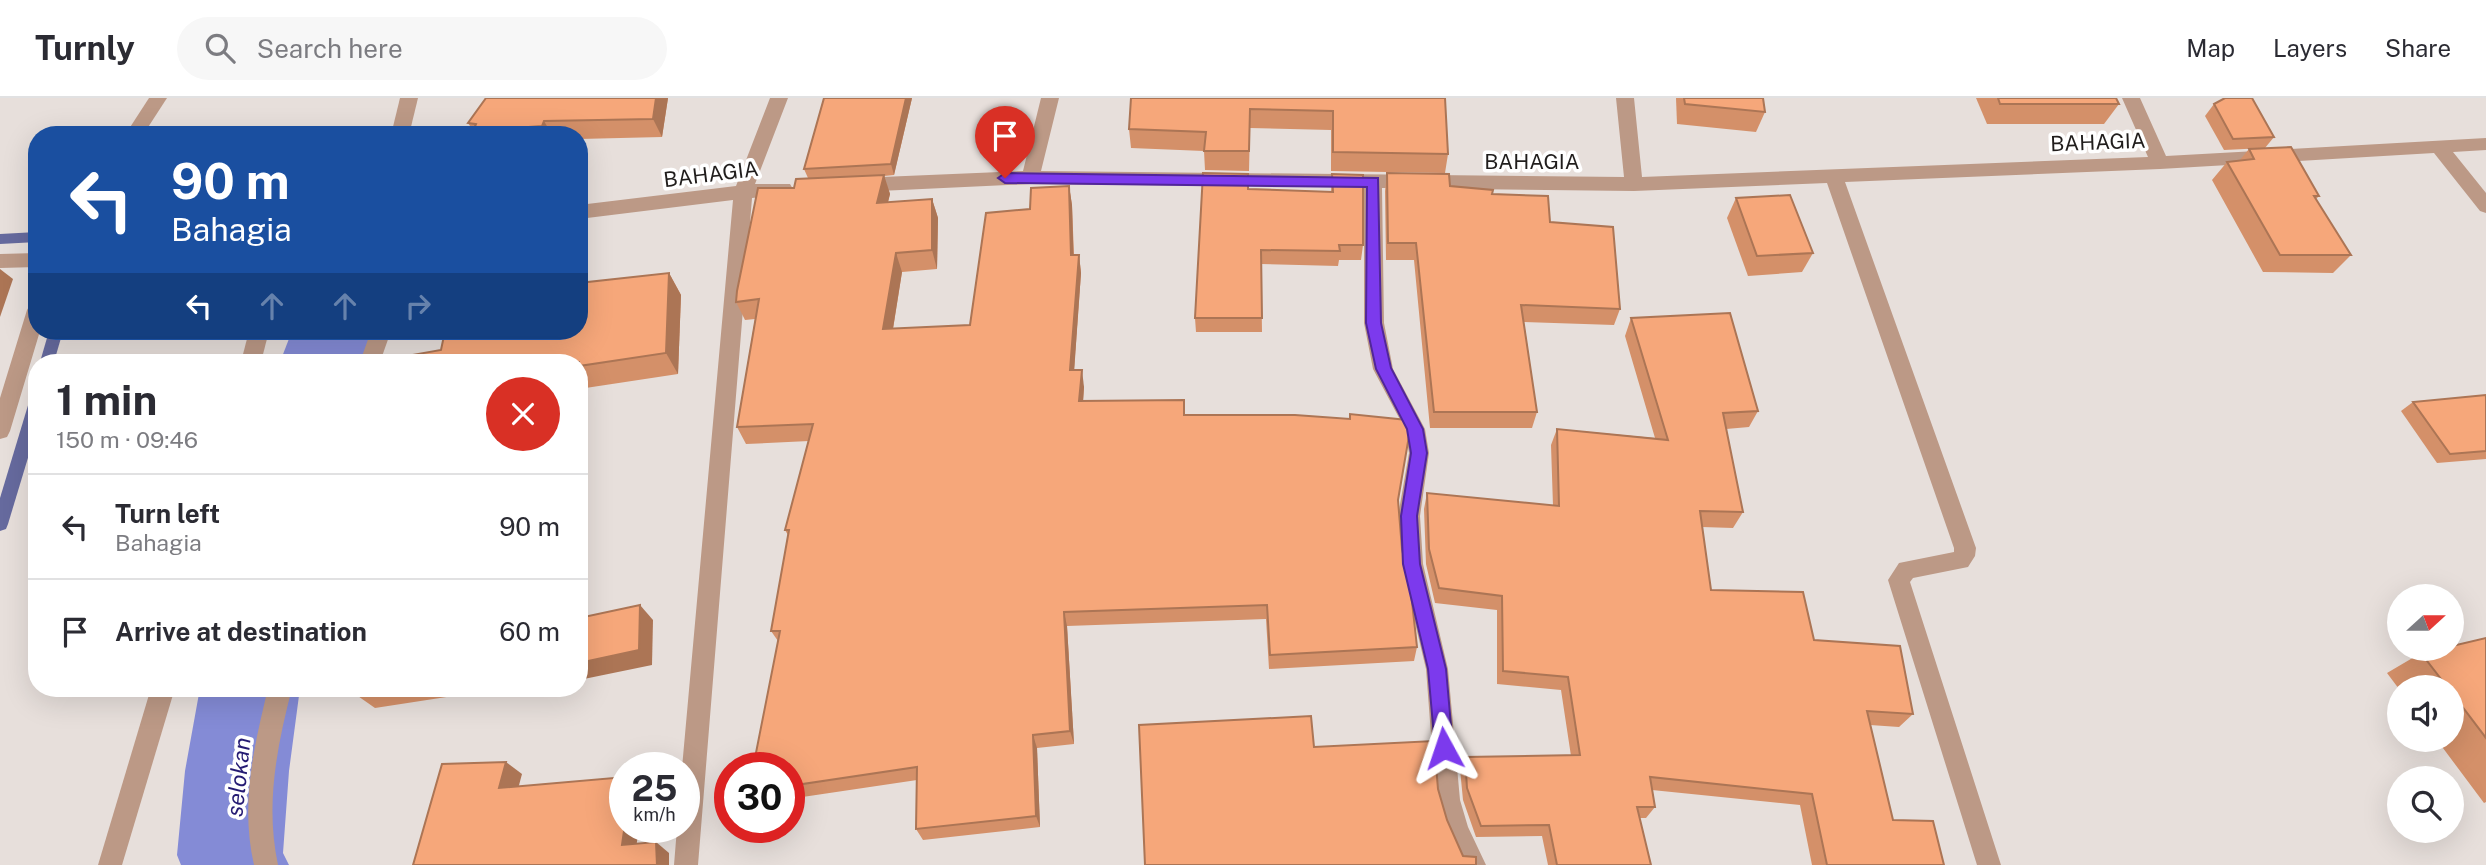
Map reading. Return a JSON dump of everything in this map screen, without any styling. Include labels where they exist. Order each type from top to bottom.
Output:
[{"type":"street","points":[[140,126],[158,98]]},
{"type":"street","points":[[402,126],[409,98]]},
{"type":"street","points":[[686,865],[743,192],[779,98]]},
{"type":"street","points":[[1030,177],[1050,98]]},
{"type":"street","points":[[1625,98],[1634,184]]},
{"type":"street","points":[[2132,98],[2160,163]]},
{"type":"street","name":"BAHAGIA","points":[[842,186],[1030,177],[1634,184],[2160,163],[2486,144]]},
{"type":"street","points":[[2438,146],[2486,206]]},
{"type":"street","points":[[1834,176],[1965,548],[1964,556],[1960,560],[1907,570],[1899,580],[1989,865]]},
{"type":"street","points":[[1373,182],[1374,323],[1383,369],[1415,429],[1419,453],[1409,516],[1412,564],[1437,669],[1448,800],[1457,830],[1474,865]]},
{"type":"street","name":"BAHAGIA","points":[[588,211],[743,192],[805,188]]},
{"type":"street","points":[[0,261],[28,260]]},
{"type":"street","points":[[0,431],[28,339]]},
{"type":"street","points":[[110,865],[160,697]]},
{"type":"street","points":[[266,865],[259,840],[259,791],[279,697]]},
{"type":"building","points":[[486,98],[656,98],[653,119],[544,121],[542,126],[475,126],[476,124],[468,123]]},
{"type":"building","points":[[824,98],[906,98],[891,164],[804,169]]},
{"type":"building","points":[[1131,98],[1445,98],[1448,154],[1333,152],[1333,111],[1250,109],[1249,151],[1204,151],[1206,132],[1129,129]]},
{"type":"building","points":[[1684,98],[1763,98],[1765,112],[1685,104]]},
{"type":"building","points":[[1998,98],[2116,98],[2119,104],[2000,104]]},
{"type":"building","points":[[2225,98],[2252,98],[2274,137],[2233,139],[2214,104]]},
{"type":"building","points":[[2291,147],[2319,196],[2314,196],[2351,255],[2280,255],[2227,162],[2254,159],[2249,149]]},
{"type":"building","points":[[1203,173],[1248,174],[1248,189],[1333,192],[1332,174],[1363,175],[1363,245],[1339,245],[1340,251],[1261,250],[1262,318],[1195,318]]},
{"type":"building","points":[[1387,173],[1449,174],[1450,186],[1493,190],[1492,194],[1548,196],[1550,222],[1613,227],[1620,309],[1521,305],[1537,412],[1434,412],[1416,243],[1388,243]]},
{"type":"building","points":[[884,175],[877,203],[932,199],[932,250],[896,253],[883,329],[970,325],[986,213],[1030,209],[1031,188],[1069,186],[1071,255],[1079,255],[1070,370],[1082,370],[1079,401],[1184,400],[1184,415],[1295,415],[1350,419],[1350,414],[1407,420],[1409,436],[1398,500],[1402,549],[1410,584],[1417,647],[1270,655],[1267,605],[1064,612],[1070,731],[1033,735],[1036,816],[916,829],[917,767],[805,784],[805,752],[756,752],[780,631],[771,631],[789,530],[785,530],[813,424],[737,427],[759,299],[736,302],[758,188],[794,188],[796,179]]},
{"type":"building","points":[[1790,195],[1813,253],[1757,256],[1736,198]]},
{"type":"building","points":[[669,273],[666,353],[588,365],[588,354],[418,354],[441,350],[443,340],[588,340],[588,282]]},
{"type":"building","points":[[1730,313],[1758,411],[1723,413],[1743,512],[1700,511],[1711,590],[1803,592],[1814,640],[1900,646],[1913,714],[1867,711],[1893,820],[1933,821],[1944,865],[1827,865],[1812,794],[1650,777],[1655,807],[1637,807],[1651,865],[1557,865],[1549,825],[1481,826],[1467,788],[1465,757],[1580,755],[1568,677],[1503,671],[1502,596],[1439,588],[1429,549],[1427,493],[1559,506],[1557,429],[1668,440],[1631,318]]},
{"type":"building","points":[[2486,395],[2486,451],[2450,454],[2413,402]]},
{"type":"building","points":[[640,605],[639,650],[588,661],[588,616]]},
{"type":"building","points":[[2486,638],[2486,738],[2464,709],[2464,675],[2438,675],[2428,662],[2464,662],[2464,643]]},
{"type":"building","points":[[1311,716],[1314,747],[1434,741],[1438,789],[1447,820],[1463,856],[1476,857],[1476,865],[1145,865],[1139,725]]},
{"type":"building","points":[[506,762],[499,788],[609,778],[609,843],[656,843],[657,865],[413,865],[442,764]]},
{"type":"waterway","points":[[0,239],[28,237]]},
{"type":"waterway","points":[[49,354],[53,340]]},
{"type":"waterway","name":"selokan","points":[[326,354],[331,340]]},
{"type":"waterway","points":[[0,524],[28,432]]},
{"type":"waterway","name":"selokan","points":[[235,865],[230,855],[237,771],[249,697]]},
{"type":"route","points":[[1005,178],[1373,182],[1374,323],[1383,369],[1415,429],[1419,453],[1409,516],[1412,564],[1437,669],[1444,748]]}]
